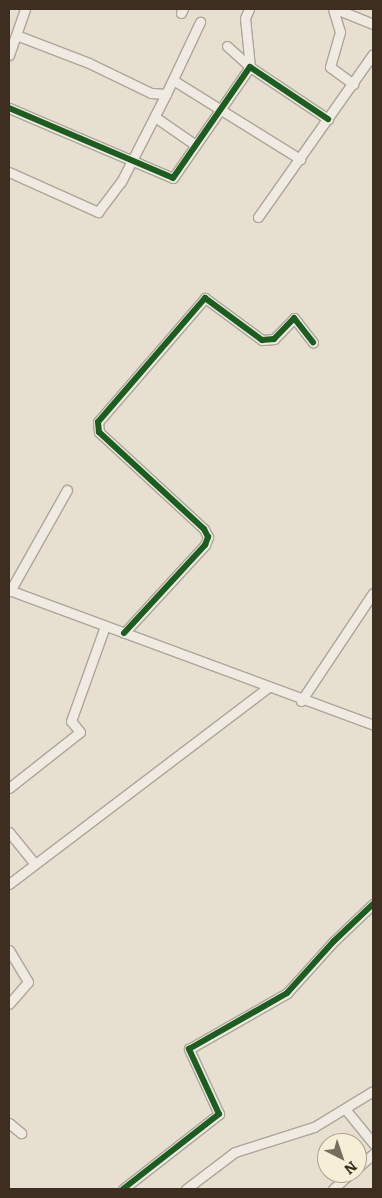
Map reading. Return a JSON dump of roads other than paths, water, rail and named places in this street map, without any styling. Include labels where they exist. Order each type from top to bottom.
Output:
[{"type":"street","points":[[9,54],[25,9]]},
{"type":"street","points":[[9,108],[173,178],[194,144],[250,67],[245,18],[249,9]]},
{"type":"street","points":[[352,84],[330,67],[340,32],[338,9],[373,24]]},
{"type":"street","points":[[9,172],[98,212],[132,162],[200,22]]},
{"type":"street","points":[[16,35],[89,63],[150,93],[166,94]]},
{"type":"street","points":[[227,46],[250,67],[328,119]]},
{"type":"street","points":[[258,217],[373,54]]},
{"type":"street","points":[[173,80],[300,159]]},
{"type":"street","points":[[154,117],[194,144]]},
{"type":"street","points":[[124,632],[205,544],[208,537],[204,529],[99,432],[98,422],[205,298],[262,340],[274,339],[294,318],[313,342]]},
{"type":"street","points":[[67,490],[10,590],[269,687],[301,701],[373,725]]},
{"type":"street","points":[[301,701],[373,593]]},
{"type":"street","points":[[9,788],[80,732],[71,721],[105,626]]},
{"type":"street","points":[[9,884],[269,687]]},
{"type":"street","points":[[9,832],[35,864]]},
{"type":"street","points":[[123,1189],[219,1114],[189,1049],[287,993],[334,940],[373,904]]},
{"type":"street","points":[[9,950],[28,982],[9,1004]]},
{"type":"street","points":[[186,1189],[235,1152],[314,1127],[346,1110],[373,1091]]},
{"type":"street","points":[[346,1110],[373,1143]]},
{"type":"street","points":[[9,1123],[21,1133]]}]
